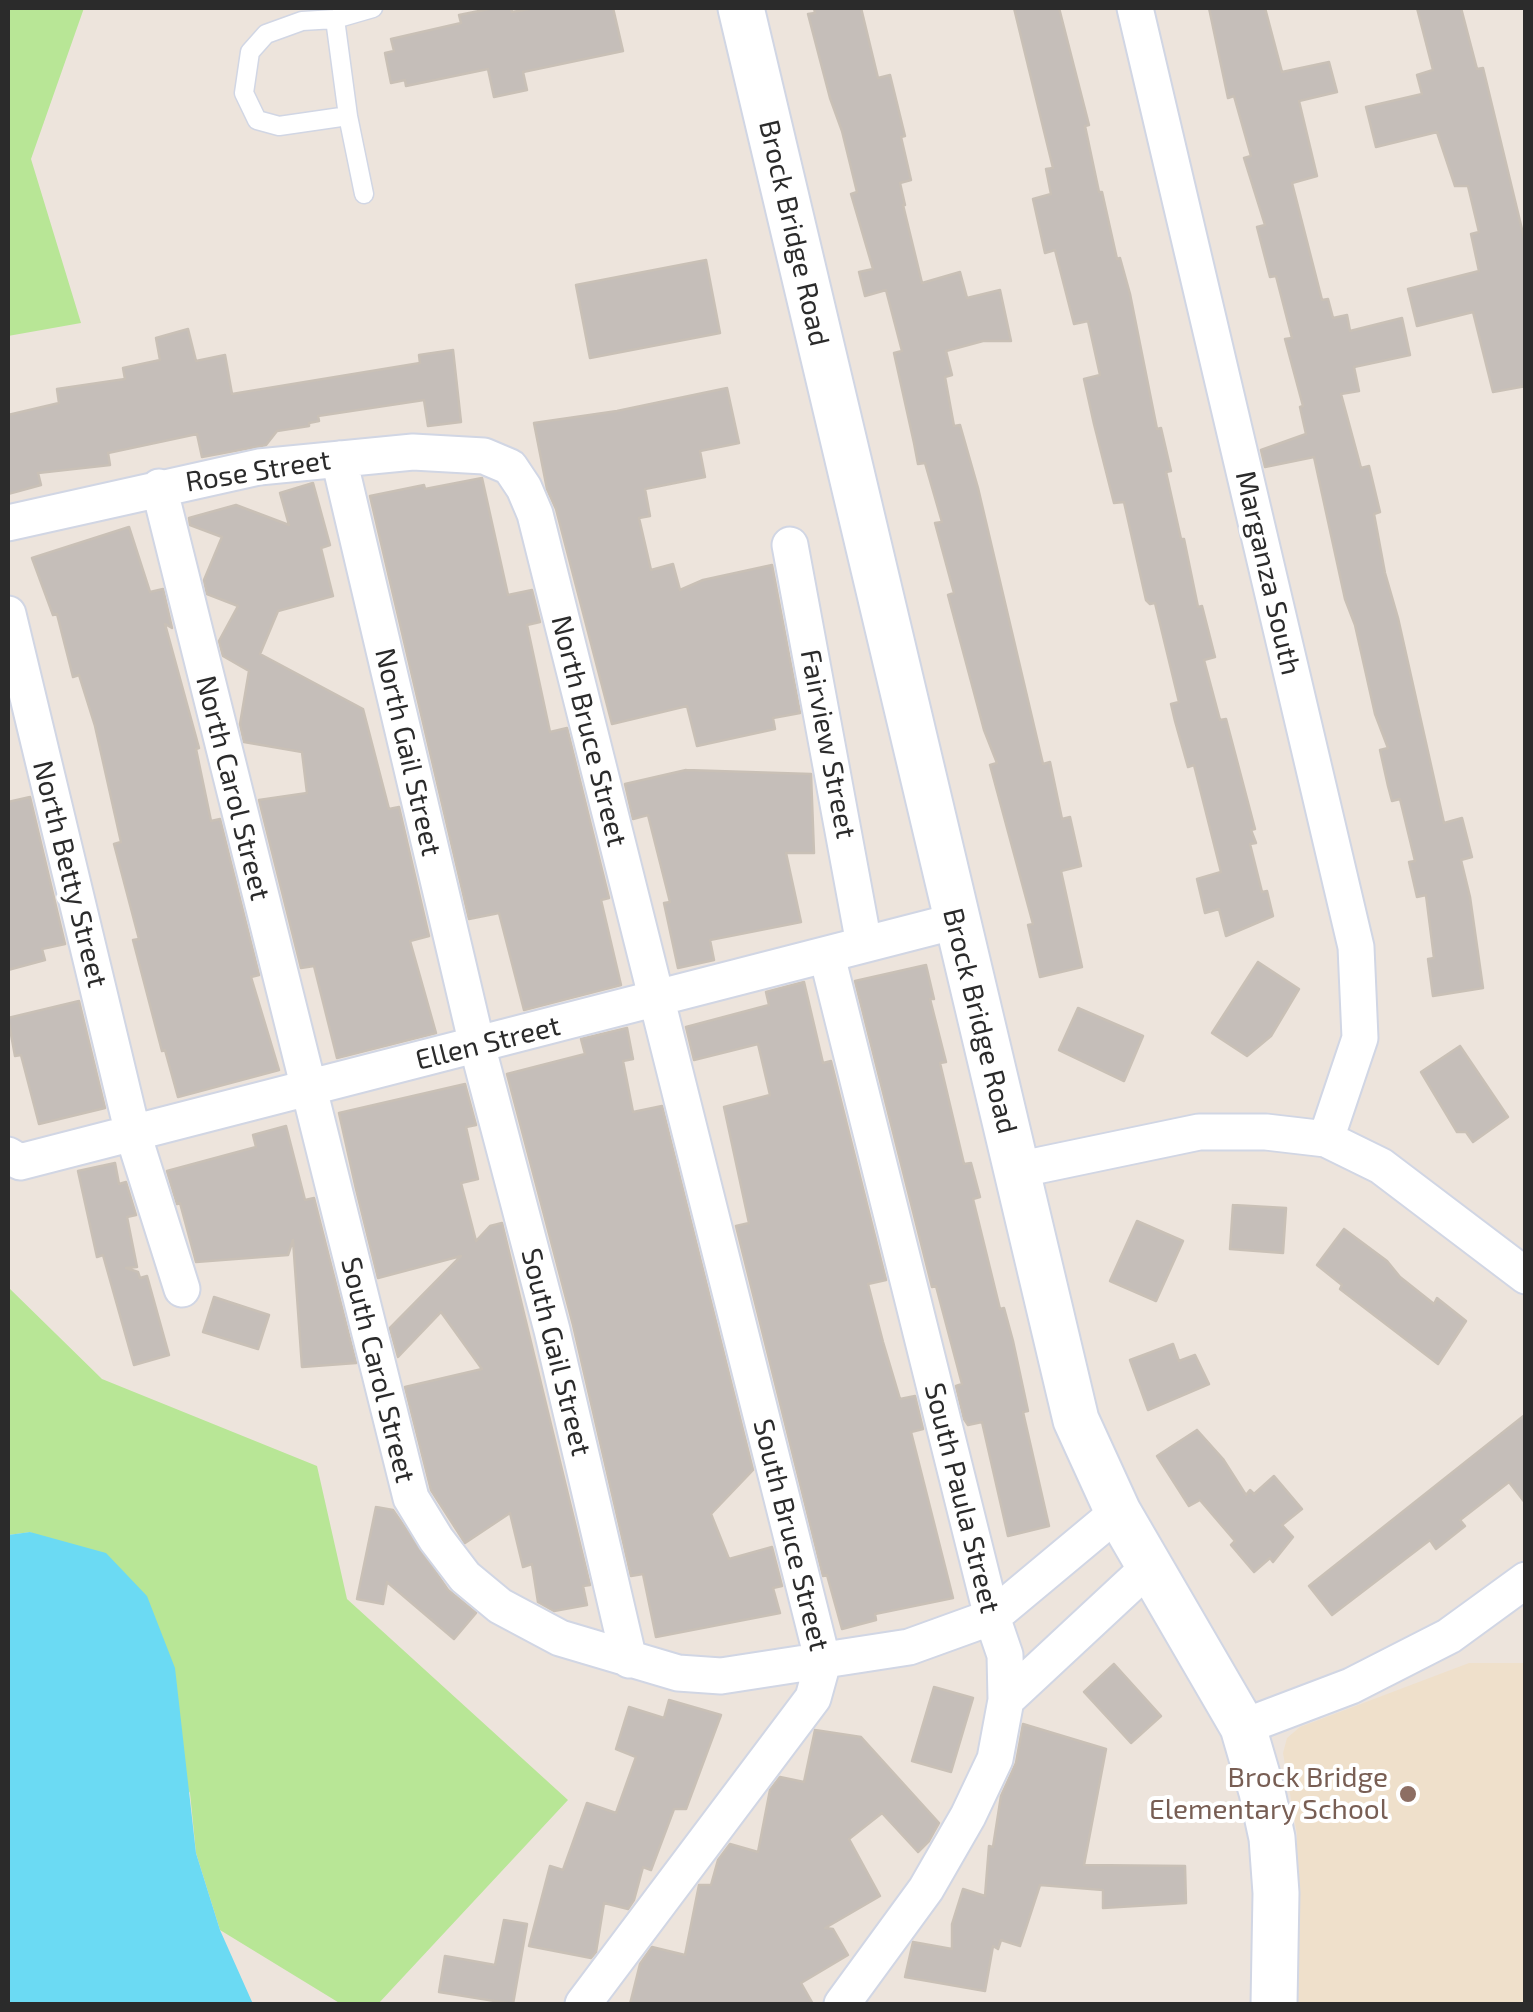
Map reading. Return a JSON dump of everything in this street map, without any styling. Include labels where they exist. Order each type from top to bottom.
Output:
[{"type":"street","name":"Brock Bridge Road","points":[[741,8],[1076,1420],[1118,1512],[1243,1726],[1272,1838],[1276,1892],[1274,2004]]},
{"type":"street","name":"Marganza South","points":[[1135,8],[1356,947],[1360,1038],[1326,1139]]},
{"type":"street","name":"Rose Street","points":[[8,523],[259,467],[449,452],[484,456],[510,467]]},
{"type":"street","name":"North Gail Street","points":[[339,459],[477,1045]]},
{"type":"street","name":"North Bruce Street","points":[[510,467],[535,514],[656,1000]]},
{"type":"street","name":"North Carol Street","points":[[159,487],[308,1090]]},
{"type":"street","name":"Fairview Street","points":[[790,545],[864,944]]},
{"type":"street","name":"North Betty Street","points":[[8,614],[133,1134],[182,1288]]},
{"type":"street","name":"Ellen Street","points":[[14,1158],[133,1134],[308,1090],[956,921]]},
{"type":"street","name":"South Paula Street","points":[[826,956],[1005,1656],[1006,1700],[995,1759],[968,1816],[926,1889],[842,2004]]},
{"type":"street","name":"South Bruce Street","points":[[583,2004],[813,1698],[823,1662],[656,1000]]},
{"type":"street","name":"South Gail Street","points":[[477,1045],[552,1330],[629,1660]]},
{"type":"street","name":"South Carol Street","points":[[308,1090],[411,1498],[465,1576],[500,1606],[560,1638],[678,1673],[721,1676],[909,1647],[992,1617],[1118,1512]]},
{"type":"street","points":[[1016,1170],[1198,1132],[1266,1132],[1326,1139],[1381,1166],[1526,1276]]},
{"type":"street","points":[[1006,1700],[1150,1566]]},
{"type":"street","points":[[1243,1726],[1351,1686],[1449,1636],[1526,1580]]},
{"type":"lane","points":[[348,116],[279,126],[257,120],[244,93],[250,52],[266,34],[302,21],[373,8]]},
{"type":"lane","points":[[335,18],[348,116],[364,194]]},
{"type":"shaded area","name":"Brock Bridge Elementary School","points":[[1469,1663],[1525,1663],[1525,2004],[1295,2004],[1297,1834],[1283,1753],[1287,1738],[1300,1727]]},
{"type":"green space","points":[[8,8],[84,8],[31,159],[81,323],[8,336]]},
{"type":"green space","points":[[8,1287],[102,1379],[317,1466],[347,1599],[568,1800],[378,2004],[341,2004],[220,1930],[196,1853],[190,1793],[31,1532],[8,1535]]},
{"type":"water","points":[[30,1532],[106,1553],[147,1596],[175,1668],[196,1853],[220,1930],[253,2004],[8,2004],[8,1535]]},
{"type":"building","points":[[511,8],[512,12],[535,8],[613,8],[623,51],[523,72],[527,90],[494,97],[488,69],[406,86],[405,80],[391,83],[385,53],[394,51],[391,39],[461,23],[459,15]]},
{"type":"building","points":[[814,8],[861,8],[878,78],[890,75],[911,180],[900,183],[903,205],[922,283],[960,272],[967,298],[1000,290],[1011,341],[983,341],[946,351],[952,375],[945,377],[954,426],[960,425],[978,488],[1043,764],[1050,762],[1062,819],[1070,817],[1081,866],[1061,871],[1082,967],[1040,977],[1028,925],[1033,924],[990,765],[997,763],[984,730],[948,595],[954,593],[935,523],[942,522],[925,463],[918,464],[894,353],[902,351],[886,290],[865,296],[859,272],[873,269],[851,194],[857,192],[842,131],[808,14],[815,13]]},
{"type":"building","points":[[1014,8],[1059,8],[1089,125],[1085,126],[1099,192],[1130,294],[1157,429],[1161,428],[1171,471],[1166,472],[1181,539],[1215,657],[1204,660],[1220,720],[1226,719],[1255,829],[1251,830],[1256,843],[1250,844],[1262,892],[1267,891],[1273,916],[1226,936],[1219,909],[1205,913],[1197,879],[1221,872],[1194,765],[1188,767],[1175,721],[1171,704],[1179,702],[1155,603],[1146,600],[1124,502],[1114,503],[1094,424],[1084,379],[1100,375],[1088,321],[1074,324],[1055,250],[1045,253],[1033,199],[1051,194],[1046,169],[1053,168]]},
{"type":"building","points":[[1209,8],[1265,8],[1282,72],[1329,62],[1337,92],[1299,101],[1317,176],[1292,183],[1322,300],[1328,299],[1333,318],[1347,315],[1350,331],[1402,318],[1410,355],[1354,367],[1359,391],[1341,394],[1361,468],[1369,466],[1380,512],[1374,514],[1385,573],[1444,823],[1462,818],[1472,857],[1461,860],[1483,988],[1433,996],[1428,959],[1434,958],[1426,895],[1417,897],[1409,862],[1415,861],[1400,799],[1392,801],[1388,786],[1380,750],[1388,748],[1375,714],[1355,625],[1345,599],[1314,457],[1265,467],[1261,450],[1306,434],[1300,407],[1303,406],[1285,339],[1292,338],[1276,276],[1270,277],[1257,227],[1265,225],[1244,158],[1251,156],[1234,96],[1228,98]]},
{"type":"building","points":[[1417,8],[1461,8],[1477,69],[1483,68],[1526,246],[1526,386],[1493,392],[1473,312],[1417,326],[1408,289],[1479,271],[1471,234],[1479,232],[1468,186],[1455,186],[1437,132],[1376,147],[1366,107],[1422,94],[1417,75],[1433,70]]},
{"type":"building","points":[[706,260],[720,333],[590,358],[576,285]]},
{"type":"building","points":[[188,329],[196,361],[225,355],[232,394],[420,363],[419,355],[453,350],[461,422],[428,426],[424,400],[318,416],[319,421],[309,426],[277,431],[266,445],[202,457],[197,434],[108,453],[110,465],[38,473],[41,485],[8,494],[8,415],[59,403],[57,389],[125,379],[123,368],[160,360],[156,338]]},
{"type":"building","points":[[727,388],[739,443],[700,451],[705,477],[645,489],[650,516],[639,518],[651,570],[673,564],[680,590],[703,580],[772,565],[800,713],[773,718],[775,729],[697,746],[687,706],[612,724],[556,509],[547,489],[534,423],[617,411]]},
{"type":"building","points":[[482,478],[508,595],[532,590],[540,622],[527,625],[550,732],[567,728],[609,898],[601,900],[621,985],[524,1010],[499,913],[469,919],[370,496]]},
{"type":"building","points":[[313,483],[330,545],[321,548],[333,596],[278,611],[260,654],[363,709],[389,809],[399,807],[429,936],[410,941],[436,1033],[337,1058],[314,966],[301,968],[259,800],[307,793],[302,752],[244,742],[240,724],[249,671],[223,656],[219,641],[238,606],[207,594],[204,580],[222,537],[190,525],[189,518],[236,505],[289,525],[280,493]]},
{"type":"building","points":[[129,527],[150,592],[163,589],[172,628],[165,624],[199,748],[196,749],[211,821],[220,819],[259,975],[251,977],[279,1070],[178,1097],[133,940],[139,939],[114,844],[121,842],[95,726],[79,675],[73,677],[57,614],[53,615],[32,558]]},
{"type":"building","points":[[686,770],[811,774],[814,853],[786,853],[801,922],[710,940],[714,960],[678,968],[664,903],[670,902],[648,815],[633,819],[625,784]]},
{"type":"building","points":[[30,797],[65,944],[42,949],[45,960],[8,970],[8,802]]},
{"type":"building","points":[[1258,962],[1299,989],[1271,1036],[1247,1056],[1212,1033]]},
{"type":"building","points":[[926,965],[946,1062],[940,1063],[964,1164],[971,1163],[980,1197],[973,1199],[1000,1309],[1004,1308],[1013,1341],[1028,1411],[1023,1412],[1049,1526],[1008,1536],[982,1422],[968,1425],[964,1419],[956,1386],[962,1384],[936,1286],[932,1287],[855,981]]},
{"type":"building","points":[[804,982],[823,1063],[831,1061],[886,1280],[868,1284],[883,1342],[900,1399],[915,1396],[923,1429],[911,1432],[953,1598],[875,1614],[876,1620],[842,1629],[827,1575],[823,1576],[736,1226],[749,1223],[724,1107],[770,1095],[758,1044],[694,1060],[686,1027],[769,1005],[766,992]]},
{"type":"building","points":[[79,1001],[105,1108],[39,1124],[21,1055],[15,1056],[8,1018]]},
{"type":"building","points":[[1078,1008],[1143,1036],[1124,1081],[1059,1050]]},
{"type":"building","points":[[627,1028],[633,1059],[623,1061],[633,1112],[662,1106],[753,1470],[711,1514],[729,1559],[772,1547],[782,1586],[773,1588],[780,1613],[656,1637],[643,1574],[631,1576],[573,1325],[507,1074],[585,1054],[581,1039]]},
{"type":"building","points":[[1460,1046],[1508,1117],[1473,1142],[1466,1132],[1457,1132],[1421,1072]]},
{"type":"building","points":[[465,1084],[476,1125],[466,1127],[478,1179],[461,1183],[476,1241],[490,1226],[502,1223],[590,1585],[583,1586],[587,1605],[554,1611],[538,1602],[532,1564],[523,1567],[510,1513],[465,1543],[431,1490],[405,1387],[482,1369],[441,1312],[398,1357],[390,1328],[461,1256],[378,1278],[356,1189],[339,1113]]},
{"type":"building","points":[[286,1126],[305,1200],[314,1198],[356,1363],[302,1367],[293,1240],[288,1255],[196,1262],[167,1171],[256,1147],[253,1135]]},
{"type":"building","points":[[115,1163],[119,1184],[126,1182],[136,1215],[127,1217],[137,1267],[126,1268],[138,1272],[140,1278],[147,1276],[169,1355],[134,1365],[103,1255],[97,1257],[78,1171]]},
{"type":"building","points":[[1233,1205],[1286,1208],[1283,1253],[1230,1249]]},
{"type":"building","points":[[1137,1221],[1183,1241],[1156,1301],[1110,1281]]},
{"type":"building","points":[[1344,1229],[1434,1304],[1437,1298],[1466,1321],[1438,1364],[1340,1289],[1342,1285],[1317,1265]]},
{"type":"building","points":[[214,1297],[269,1315],[258,1349],[203,1332]]},
{"type":"building","points":[[1173,1344],[1179,1361],[1195,1355],[1209,1384],[1148,1410],[1130,1360]]},
{"type":"building","points":[[1526,1414],[1526,1504],[1509,1482],[1460,1520],[1465,1526],[1436,1549],[1430,1540],[1332,1615],[1309,1586]]},
{"type":"building","points":[[1197,1430],[1223,1459],[1246,1495],[1250,1490],[1254,1494],[1274,1476],[1302,1509],[1282,1525],[1293,1537],[1273,1562],[1270,1558],[1254,1572],[1231,1545],[1235,1541],[1200,1500],[1189,1506],[1157,1456]]},
{"type":"building","points":[[376,1507],[393,1510],[448,1590],[476,1613],[454,1639],[387,1582],[383,1604],[357,1599]]},
{"type":"building","points":[[1114,1664],[1161,1716],[1131,1743],[1084,1692]]},
{"type":"building","points":[[934,1687],[973,1698],[951,1772],[912,1761]]},
{"type":"building","points":[[669,1700],[721,1715],[686,1809],[674,1809],[651,1870],[643,1867],[628,1909],[604,1903],[596,1952],[591,1958],[529,1946],[550,1866],[563,1870],[587,1803],[616,1813],[636,1757],[616,1749],[629,1707],[664,1718]]},
{"type":"building","points":[[1023,1724],[1106,1749],[1084,1865],[1185,1866],[1186,1903],[1103,1908],[1103,1890],[1040,1885],[1020,1946],[1001,1940],[998,1949],[993,1946],[985,1991],[905,1977],[913,1942],[952,1949],[952,1924],[963,1889],[985,1896],[989,1846],[993,1847],[1001,1796],[1016,1763]]},
{"type":"building","points":[[815,1730],[861,1737],[939,1823],[929,1841],[918,1852],[882,1813],[849,1839],[880,1896],[825,1928],[833,1929],[848,1955],[801,1983],[813,2004],[630,2004],[640,1964],[652,1947],[685,1955],[699,1885],[711,1885],[718,1860],[730,1844],[758,1852],[770,1790],[780,1777],[804,1782]]},
{"type":"building","points":[[504,1920],[527,1924],[513,2004],[439,1992],[445,1956],[495,1965]]},
{"type":"place","name":"Brock Bridge Elementary School","points":[[1408,1794]]}]
